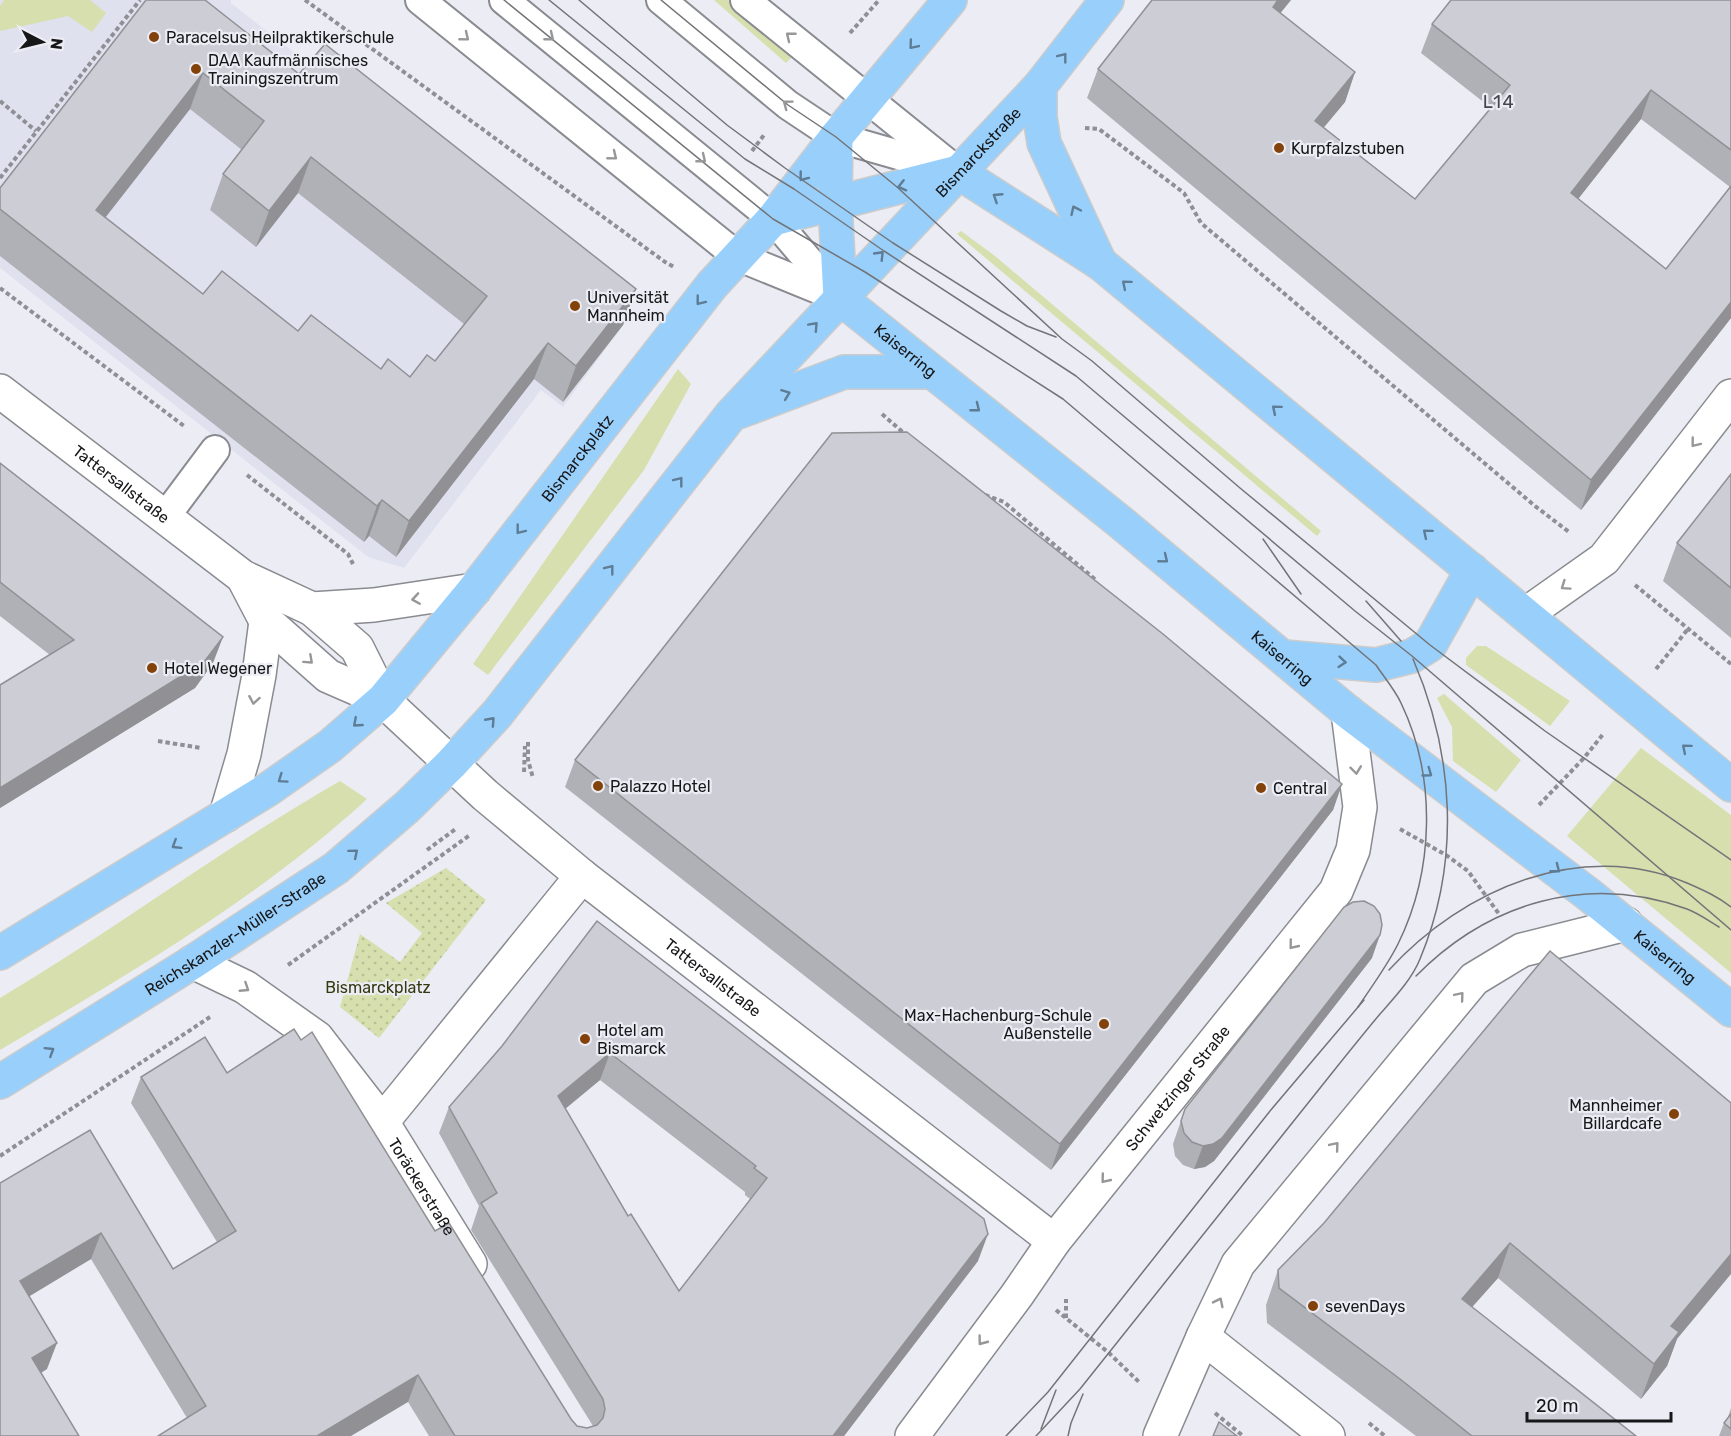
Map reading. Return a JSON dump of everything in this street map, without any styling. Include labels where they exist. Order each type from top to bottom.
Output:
[{"type":"main road","points":[[773,219],[836,137],[950,0]]},
{"type":"main road","name":"Bismarckstraße","points":[[840,298],[1040,86],[1107,0]]},
{"type":"main road","points":[[1040,86],[1040,117],[1044,143],[1100,262]]},
{"type":"main road","points":[[451,764],[497,714],[731,415],[840,298],[835,203],[836,137]]},
{"type":"main road","points":[[773,219],[958,172],[1100,262],[1731,785]]},
{"type":"main road","name":"Bismarckplatz","points":[[383,700],[474,590],[712,285],[773,219]]},
{"type":"main road","name":"Kaiserring","points":[[840,298],[1119,522],[1348,712],[1626,924],[1731,1010]]},
{"type":"main road","points":[[731,415],[844,372],[930,372]]},
{"type":"main road","points":[[1284,657],[1376,665],[1412,656],[1430,645],[1472,570]]},
{"type":"main road","points":[[0,953],[267,790],[330,746],[383,700]]},
{"type":"main road","name":"Reichskanzler-Müller-Straße","points":[[0,1082],[193,962],[336,868],[407,807],[451,764]]},
{"type":"street","name":"Tattersallstraße","points":[[0,391],[243,576],[312,609],[357,648],[383,700]]},
{"type":"street","points":[[1526,614],[1604,559],[1731,396]]},
{"type":"street","name":"Tattersallstraße","points":[[243,576],[266,621],[328,676],[383,700],[499,807],[582,876],[1054,1240]]},
{"type":"street","name":"Tattersallstraße","points":[[312,609],[374,605],[474,590]]},
{"type":"street","points":[[226,815],[244,754],[259,675],[266,621]]},
{"type":"street","name":"Schwetzinger Straße","points":[[912,1436],[1017,1295],[1054,1240],[1336,891],[1353,850],[1360,807],[1348,712]]},
{"type":"street","points":[[193,962],[245,987],[317,1038],[382,1122],[582,876]]},
{"type":"street","points":[[1160,1436],[1238,1264],[1474,979],[1522,950],[1626,924]]},
{"type":"street","name":"Toräckerstraße","points":[[382,1122],[489,1294]]},
{"type":"street","points":[[1203,1337],[1328,1436]]},
{"type":"lane","points":[[420,0],[737,256],[840,298]]},
{"type":"lane","points":[[504,0],[773,219],[840,298]]},
{"type":"lane","points":[[661,0],[788,105],[836,137],[958,172]]},
{"type":"lane","points":[[745,0],[958,172]]},
{"type":"lane","points":[[165,517],[215,450]]},
{"type":"path","points":[[0,178],[139,0]]},
{"type":"path","points":[[305,0],[664,262]]},
{"type":"path","points":[[0,101],[36,131]]},
{"type":"path","points":[[1079,128],[1099,129],[1184,193],[1201,223],[1535,506],[1604,559],[1731,664]]},
{"type":"path","points":[[0,288],[215,450],[348,554],[374,605]]},
{"type":"path","points":[[876,410],[911,439]]},
{"type":"path","points":[[982,494],[1004,502],[1102,586]]},
{"type":"path","points":[[1468,871],[1566,778],[1688,629]]},
{"type":"path","points":[[0,1156],[251,992],[468,837],[499,807]]},
{"type":"path","points":[[1360,807],[1446,855],[1468,871],[1522,950]]},
{"type":"path","points":[[1066,1318],[1109,1353],[1140,1383]]},
{"type":"shaded area","points":[[0,0],[231,0],[231,3],[630,316],[563,407],[541,390],[404,568],[368,557],[0,268]]},
{"type":"green space","points":[[4,0],[90,0],[106,13],[92,32],[68,16],[0,31],[0,6]]},
{"type":"green space","points":[[714,0],[728,0],[793,56],[786,63]]},
{"type":"green space","points":[[961,231],[995,256],[1321,531],[1317,536],[957,234]]},
{"type":"green space","points":[[678,369],[691,384],[644,470],[488,675],[473,664]]},
{"type":"green space","points":[[1477,646],[1486,646],[1570,701],[1550,726],[1466,665],[1466,658]]},
{"type":"green space","points":[[1444,694],[1521,760],[1496,792],[1453,761],[1452,727],[1437,698]]},
{"type":"green space","points":[[1641,748],[1731,815],[1731,973],[1567,836]]},
{"type":"green space","points":[[340,781],[367,799],[282,870],[143,964],[0,1050],[0,998],[254,833]]},
{"type":"green space","name":"Bismarckplatz","points":[[446,868],[486,900],[379,1038],[340,1007],[360,934],[400,962],[422,933],[386,903]]},
{"type":"building","points":[[146,0],[205,0],[299,74],[325,44],[636,289],[576,366],[548,343],[409,521],[382,500],[377,506],[0,209],[0,188]],"holes":[[[203,73],[264,121],[223,174],[269,211],[311,157],[487,296],[435,361],[427,355],[410,377],[388,359],[381,369],[311,315],[298,331],[222,271],[203,294],[96,210]]]},
{"type":"building","points":[[1152,0],[1278,0],[1273,7],[1355,72],[1315,121],[1415,199],[1510,85],[1432,24],[1451,0],[1731,0],[1731,150],[1651,90],[1571,193],[1666,269],[1731,186],[1731,302],[1591,480],[1098,69]]},
{"type":"building","points":[[907,432],[1163,634],[1342,784],[1060,1144],[575,760],[832,433]]},
{"type":"building","points":[[0,463],[223,637],[204,662],[0,788],[0,685],[74,640],[0,582]]},
{"type":"building","points":[[1731,474],[1731,588],[1677,543]]},
{"type":"building","points":[[1364,901],[1374,906],[1380,914],[1382,925],[1380,935],[1222,1138],[1213,1144],[1203,1146],[1192,1142],[1184,1133],[1181,1121],[1185,1109],[1344,907],[1353,902]]},
{"type":"building","points":[[597,921],[984,1219],[988,1234],[833,1436],[455,1436],[418,1375],[317,1436],[158,1436],[206,1406],[101,1233],[20,1281],[57,1343],[32,1358],[79,1436],[0,1436],[0,1183],[90,1130],[173,1269],[236,1231],[141,1077],[205,1037],[227,1073],[294,1029],[301,1040],[312,1032],[435,1231],[449,1223],[571,1419],[577,1426],[587,1428],[597,1425],[603,1418],[605,1409],[603,1399],[481,1203],[497,1193],[449,1107],[502,1046]],"holes":[[[610,1053],[756,1166],[754,1168],[767,1178],[679,1291],[631,1214],[628,1216],[558,1096]]]},
{"type":"building","points":[[1550,951],[1731,1103],[1731,1254],[1671,1326],[1679,1332],[1654,1364],[1510,1243],[1462,1299],[1636,1436],[1472,1436],[1279,1288],[1278,1270],[1324,1223]]},
{"type":"building","points":[[1731,1414],[1731,1429],[1724,1423]]},
{"type":"building","points":[[1219,1422],[1237,1436],[1213,1436]]},
{"type":"tram line","points":[[504,0],[773,219],[865,272],[1063,399],[1376,665],[1399,698],[1413,732],[1421,762],[1426,824],[1419,886],[1410,916],[1394,952],[1358,1007]]},
{"type":"tram line","points":[[549,0],[745,159],[1076,376],[1355,611],[1412,656],[1731,930]]},
{"type":"tram line","points":[[579,0],[727,125],[785,168],[893,243],[1001,311],[1027,326],[1056,337]]},
{"type":"tram line","points":[[661,0],[788,105],[836,137],[897,187],[1062,339],[1092,361],[1240,488],[1430,645],[1545,731],[1731,860]]},
{"type":"tram line","points":[[1263,539],[1301,594]]},
{"type":"tram line","points":[[1366,601],[1401,641]]},
{"type":"tram line","points":[[1036,1436],[1080,1389],[1344,1058],[1403,988],[1417,966],[1433,922],[1442,884],[1447,846],[1447,808],[1444,770],[1437,732],[1427,695],[1413,659]]},
{"type":"tram line","points":[[1389,970],[1419,941],[1452,916],[1488,895],[1526,879],[1566,869],[1606,866],[1647,870],[1687,883],[1715,896],[1731,907]]},
{"type":"tram line","points":[[1416,976],[1445,950],[1475,929],[1508,913],[1542,901],[1577,895],[1613,894],[1650,899],[1691,911],[1719,927]]},
{"type":"tram line","points":[[1006,1436],[1048,1392],[1270,1111],[1364,1000]]},
{"type":"tram line","points":[[1041,1429],[1056,1390]]},
{"type":"tram line","points":[[1068,1436],[1083,1394]]},
{"type":"place","name":"Paracelsus Heilpraktikerschule","points":[[154,37]]},
{"type":"place","name":"DAA Kaufmännisches Trainingszentrum","points":[[196,69]]},
{"type":"place","name":"Kurpfalzstuben","points":[[1279,148]]},
{"type":"place","name":"Universität Mannheim","points":[[575,306]]},
{"type":"place","name":"Hotel Wegener","points":[[152,668]]},
{"type":"place","name":"Palazzo Hotel","points":[[598,786]]},
{"type":"place","name":"Central","points":[[1261,788]]},
{"type":"place","name":"Max-Hachenburg-Schule Außenstelle","points":[[1104,1024]]},
{"type":"place","name":"Hotel am Bismarck","points":[[585,1039]]},
{"type":"place","name":"Mannheimer Billardcafe","points":[[1674,1114]]},
{"type":"place","name":"sevenDays","points":[[1313,1306]]},
{"type":"district","name":"L14","points":[[1499,102]]}]
